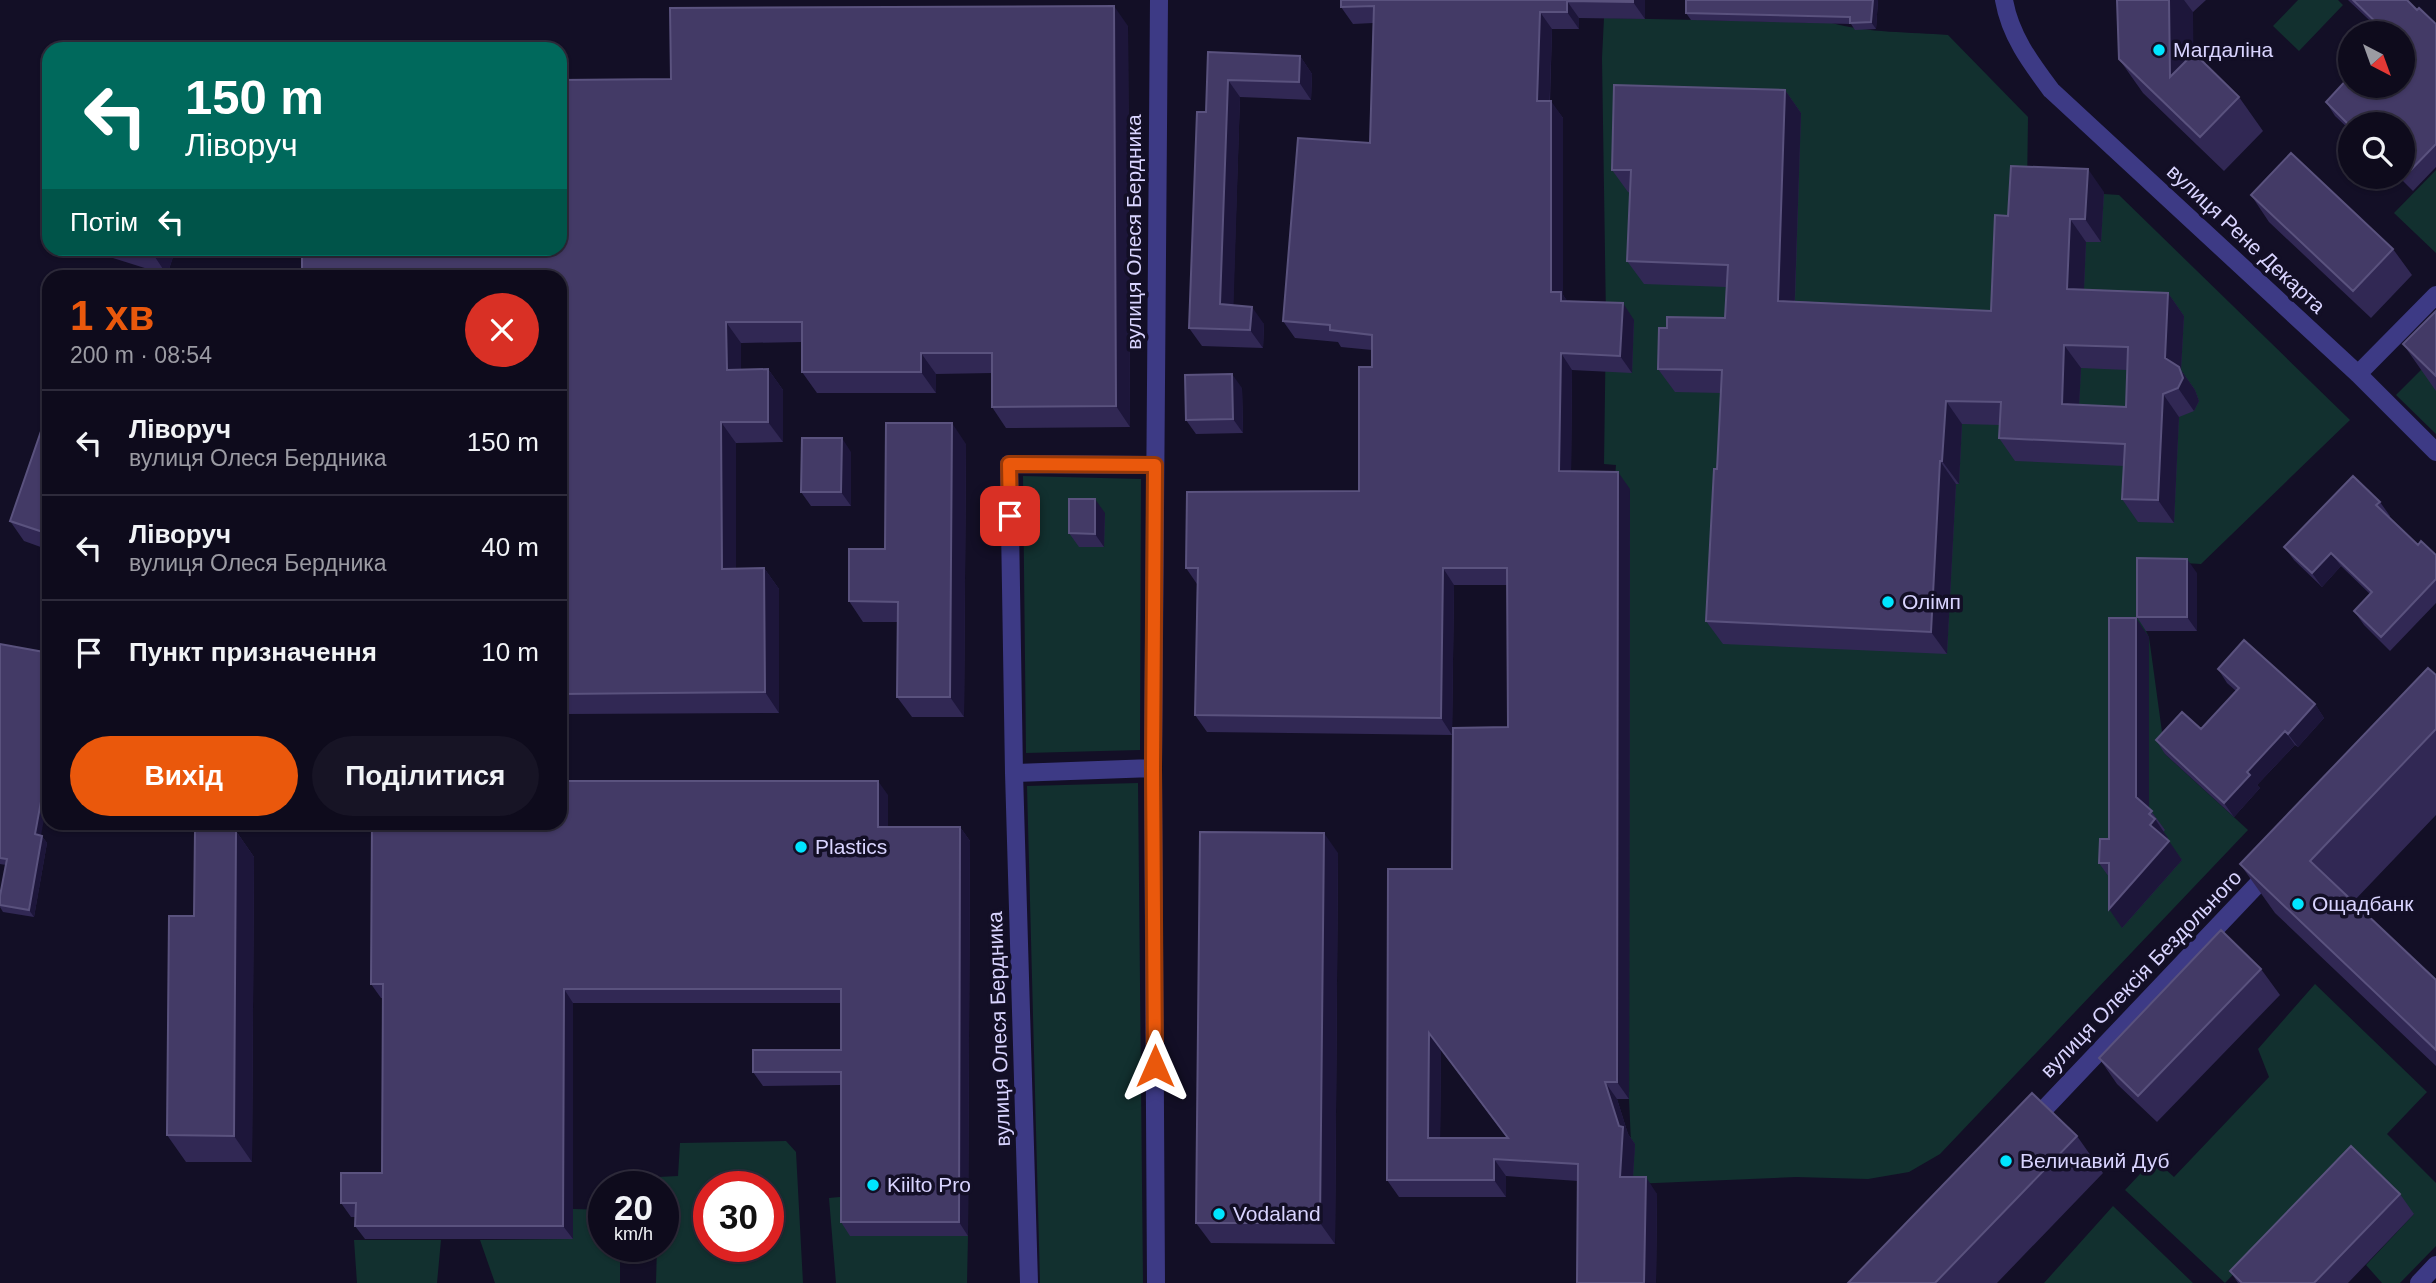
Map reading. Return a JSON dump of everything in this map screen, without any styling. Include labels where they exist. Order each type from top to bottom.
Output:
[{"type":"street","name":"вулиця Олеся Бердника","points":[[1156,1283],[1153,768],[1158,0]]},
{"type":"street","name":"вулиця Рене Декарта","points":[[2004,0],[2007,15],[2027,58],[2051,90],[2358,374],[2436,452]]},
{"type":"street","points":[[2358,374],[2436,295]]},
{"type":"street","name":"вулиця Олеся Бердника","points":[[1029,1283],[1014,773],[1009,464],[1155,465]]},
{"type":"street","points":[[1014,773],[1153,768]]},
{"type":"street","name":"вулиця Олексія Бездольного","points":[[2018,1137],[2287,854]]},
{"type":"street","points":[[2419,1283],[2436,1265]]},
{"type":"green space","points":[[2298,0],[2338,0],[2343,5],[2299,51],[2273,26]]},
{"type":"green space","name":"Олімп","points":[[1604,18],[1832,23],[1874,30],[1948,35],[2028,117],[2027,189],[2119,195],[2350,420],[2201,564],[2148,561],[2146,631],[2165,754],[2248,830],[1940,1154],[1909,1172],[1868,1179],[1796,1177],[1632,1184],[1635,1144],[1631,1143],[1629,1099],[1630,489],[1614,489],[1616,465],[1604,464]]},
{"type":"green space","points":[[2436,170],[2436,253],[2394,213]]},
{"type":"green space","points":[[2436,355],[2436,434],[2396,395]]},
{"type":"green space","points":[[1023,476],[1141,479],[1140,750],[1026,753]]},
{"type":"green space","points":[[1138,783],[1143,1283],[1040,1283],[1027,786]]},
{"type":"green space","points":[[2315,984],[2427,1092],[2387,1134],[2436,1183],[2436,1246],[2400,1283],[2382,1283],[2366,1265],[2414,1214],[2292,1213],[2225,1283],[2125,1190],[2154,1159],[2174,1177],[2269,1077],[2258,1049]]},
{"type":"green space","points":[[786,1141],[796,1152],[803,1283],[656,1283],[657,1262],[679,1262],[680,1143]]},
{"type":"green space","points":[[850,1196],[968,1236],[967,1283],[836,1283],[829,1198]]},
{"type":"green space","points":[[2113,1206],[2193,1283],[2044,1283]]},
{"type":"green space","points":[[573,1209],[588,1209],[588,1262],[620,1262],[620,1283],[495,1283],[480,1240],[572,1239]]},
{"type":"green space","points":[[354,1240],[441,1240],[437,1283],[357,1283]]},
{"type":"building","points":[[1341,0],[1633,0],[1567,1],[1567,12],[1540,12],[1537,101],[1551,101],[1551,292],[1561,292],[1561,301],[1623,303],[1620,356],[1561,353],[1559,471],[1618,472],[1617,1082],[1605,1082],[1619,1126],[1623,1127],[1620,1177],[1646,1177],[1644,1283],[1577,1283],[1578,1164],[1494,1159],[1494,1180],[1387,1180],[1388,869],[1452,869],[1453,728],[1508,727],[1507,568],[1443,568],[1441,718],[1195,715],[1198,568],[1186,568],[1187,492],[1359,491],[1359,367],[1372,367],[1372,335],[1330,330],[1330,325],[1283,321],[1298,138],[1370,143],[1374,6],[1341,7]],"holes":[[[1429,1033],[1508,1138],[1428,1138]]]},
{"type":"building","points":[[1686,0],[1873,0],[1871,22],[1850,23],[1850,17],[1686,13]]},
{"type":"building","points":[[2117,0],[2169,0],[2170,77],[2194,53],[2239,97],[2200,137],[2119,59]]},
{"type":"building","points":[[2353,0],[2407,0],[2436,24],[2436,144],[2415,166],[2415,112],[2338,114],[2326,102],[2338,89],[2338,98],[2415,98],[2415,21],[2375,21]]},
{"type":"building","points":[[1114,6],[1116,406],[992,407],[992,353],[921,353],[921,372],[802,372],[802,322],[726,322],[727,370],[768,369],[768,422],[721,422],[722,569],[764,568],[765,692],[567,694],[567,270],[302,270],[302,256],[567,256],[567,80],[671,79],[670,8]]},
{"type":"building","points":[[1208,52],[1300,56],[1299,82],[1228,80],[1220,304],[1252,307],[1250,330],[1189,328],[1197,112],[1206,112]]},
{"type":"building","points":[[1614,85],[1785,90],[1778,301],[1991,311],[1995,215],[2008,216],[2011,166],[2088,169],[2085,219],[2070,219],[2067,289],[2168,293],[2165,358],[2179,367],[2183,378],[2178,388],[2163,394],[2158,500],[2122,499],[2125,444],[1999,438],[2001,402],[1946,401],[1931,632],[1706,621],[1722,370],[1658,369],[1659,328],[1667,328],[1667,317],[1725,318],[1728,265],[1627,261],[1631,170],[1612,170]],"holes":[[[2064,345],[2128,347],[2126,407],[2062,404]]]},
{"type":"building","points":[[2291,153],[2393,249],[2353,291],[2251,195]]},
{"type":"building","points":[[2436,311],[2436,376],[2403,344]]},
{"type":"building","points":[[1232,374],[1233,419],[1186,420],[1185,375]]},
{"type":"building","points":[[886,423],[952,423],[950,697],[897,697],[898,602],[849,601],[849,549],[885,549]]},
{"type":"building","points":[[42,428],[42,532],[10,521]]},
{"type":"building","points":[[802,438],[842,438],[841,492],[801,492]]},
{"type":"building","points":[[2353,476],[2380,502],[2376,505],[2418,545],[2421,541],[2436,555],[2436,579],[2381,637],[2354,611],[2372,592],[2331,553],[2312,573],[2284,547]]},
{"type":"building","points":[[1069,499],[1095,499],[1095,534],[1069,533]]},
{"type":"building","points":[[2137,558],[2187,559],[2187,617],[2137,617]]},
{"type":"building","points":[[2109,618],[2136,618],[2136,797],[2152,811],[2149,814],[2155,819],[2150,825],[2169,841],[2109,909],[2109,863],[2099,863],[2100,839],[2109,839]]},
{"type":"building","points":[[2244,640],[2315,704],[2288,734],[2285,731],[2247,772],[2250,775],[2224,803],[2156,740],[2182,712],[2201,729],[2239,688],[2218,669]]},
{"type":"building","points":[[0,644],[42,652],[42,796],[35,834],[42,836],[29,910],[0,905],[7,859],[0,858]]},
{"type":"building","points":[[2428,668],[2436,675],[2436,729],[2310,861],[2436,980],[2436,1050],[2240,864]]},
{"type":"building","points":[[567,781],[878,781],[878,827],[960,827],[959,1222],[841,1222],[841,1072],[753,1072],[753,1050],[841,1050],[841,989],[564,989],[563,1226],[355,1226],[356,1203],[341,1203],[341,1173],[382,1173],[383,984],[371,984],[372,830],[567,830]]},
{"type":"building","points":[[195,831],[236,831],[234,1136],[167,1135],[169,916],[194,916]]},
{"type":"building","points":[[1200,832],[1324,833],[1320,1223],[1196,1223]]},
{"type":"building","points":[[2221,930],[2261,969],[2138,1096],[2099,1058]]},
{"type":"building","points":[[2032,1093],[2077,1136],[1935,1283],[1848,1283]]},
{"type":"building","points":[[2351,1146],[2400,1194],[2314,1283],[2242,1283],[2230,1271]]},
{"type":"place","name":"Магдаліна","points":[[2159,50]]},
{"type":"place","name":"Олімп","points":[[1888,602]]},
{"type":"place","name":"Plastics","points":[[801,847]]},
{"type":"place","name":"Ощадбанк","points":[[2298,904]]},
{"type":"place","name":"Величавий Дуб","points":[[2006,1161]]},
{"type":"place","name":"Kiilto Pro","points":[[873,1185]]},
{"type":"place","name":"Vodaland","points":[[1219,1214]]},
{"type":"route","points":[[1010,516],[1009,464],[1155,465],[1155,1066]]}]
